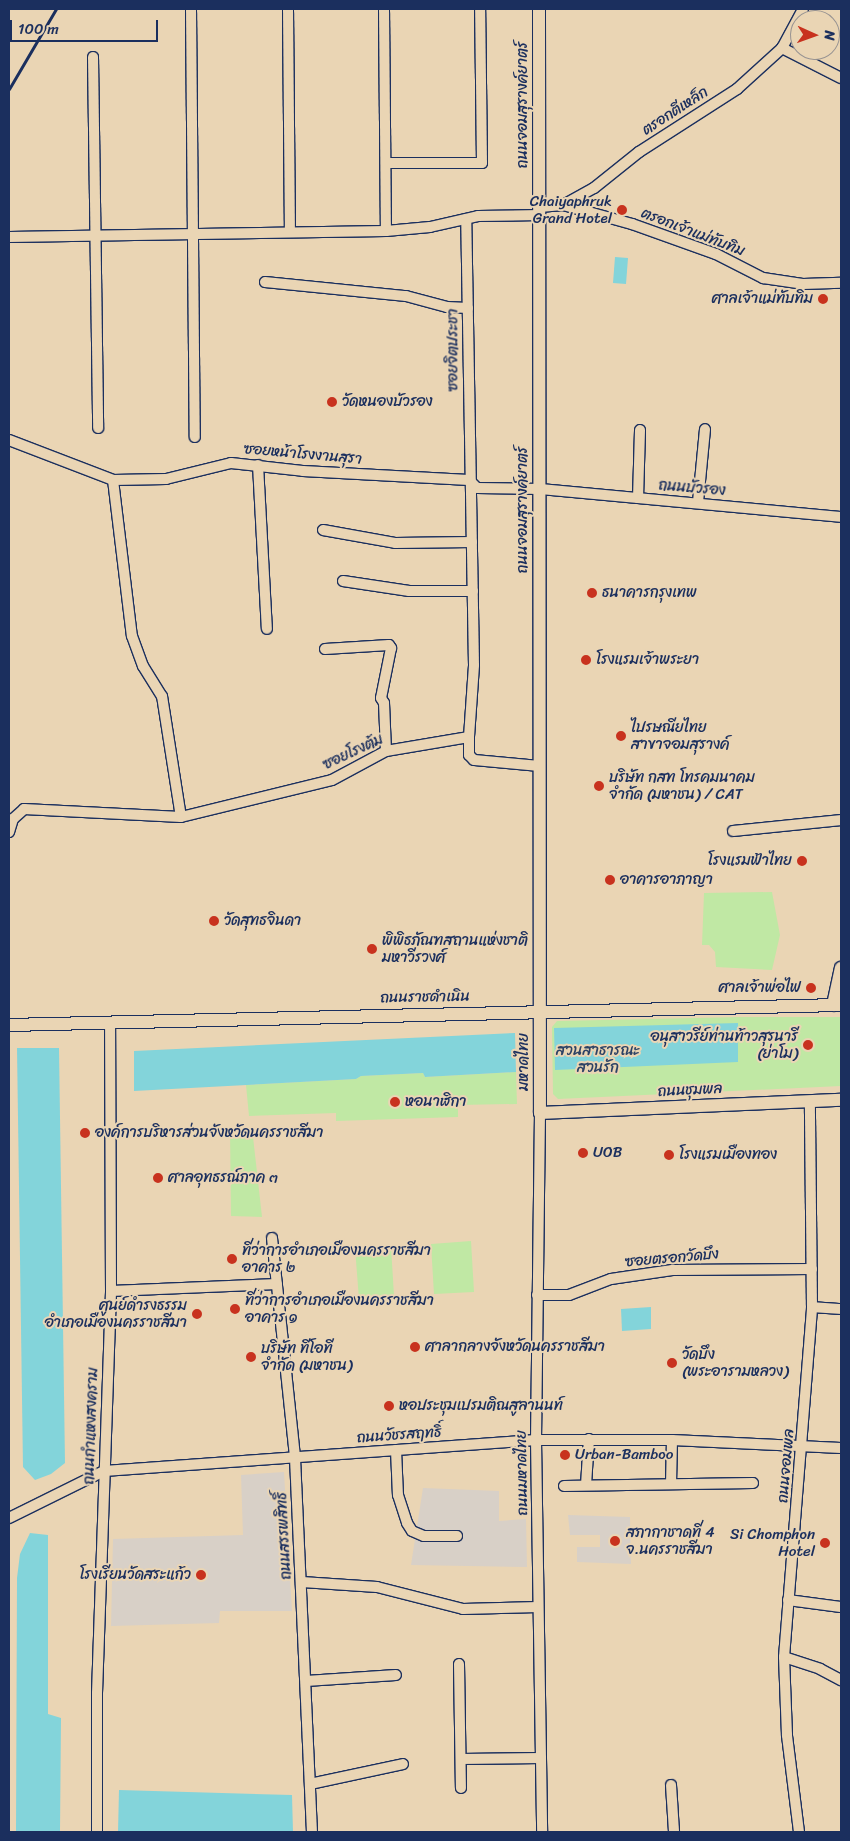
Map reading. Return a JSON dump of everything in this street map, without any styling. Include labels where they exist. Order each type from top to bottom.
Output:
[{"type":"main road","name":"ถนนจอมสุรางค์ยาตร์","points":[[539,9],[540,1011]]},
{"type":"main road","points":[[837,1005],[841,968]]},
{"type":"main road","name":"ถนนราชดำเนิน","points":[[9,1025],[837,1005]]},
{"type":"main road","name":"มหาดไทย","points":[[540,1011],[540,1113]]},
{"type":"main road","name":"ถนนชุมพล","points":[[540,1113],[841,1100]]},
{"type":"street","points":[[191,9],[194,437]]},
{"type":"street","points":[[288,9],[290,232]]},
{"type":"street","points":[[384,9],[386,231]]},
{"type":"street","points":[[386,162],[482,163],[480,9]]},
{"type":"street","name":"ตรอกตีเหล็ก","points":[[9,237],[386,231],[478,216],[540,211],[563,205],[594,188],[639,152],[737,89],[782,48],[803,9]]},
{"type":"street","points":[[782,48],[841,78]]},
{"type":"street","points":[[93,57],[98,428]]},
{"type":"street","name":"ตรอกเจ้าแม่ทับทิม","points":[[563,205],[632,224],[716,254],[762,278],[803,284],[841,283]]},
{"type":"street","name":"ซอยจิตประชา","points":[[466,219],[469,480]]},
{"type":"street","points":[[265,282],[406,296],[447,307],[468,308]]},
{"type":"street","points":[[698,502],[705,429]]},
{"type":"street","points":[[638,498],[640,430]]},
{"type":"street","name":"ซอยหน้าโรงงานสุรา","points":[[9,440],[113,480],[166,479],[231,463],[303,471],[469,480],[477,488],[540,489]]},
{"type":"street","points":[[258,466],[267,629]]},
{"type":"street","points":[[113,480],[132,636],[143,666],[162,696],[181,817]]},
{"type":"street","points":[[469,480],[474,591],[474,665],[469,756],[474,760],[540,766]]},
{"type":"street","name":"ถนนบัวรอง","points":[[540,489],[698,502],[841,518]]},
{"type":"street","points":[[323,530],[395,543],[472,542]]},
{"type":"street","points":[[342,581],[409,591],[474,591]]},
{"type":"street","points":[[325,649],[389,645],[391,648],[381,698],[384,703],[386,750]]},
{"type":"street","name":"ซอยโรงต้ม","points":[[9,832],[11,817],[24,809],[181,817],[332,780],[386,750],[469,737]]},
{"type":"street","points":[[733,831],[841,820]]},
{"type":"street","name":"ถนนกำแหงสงคราม","points":[[97,1832],[97,1693],[111,1291],[110,1022]]},
{"type":"street","name":"ถนนจอมพล","points":[[799,1832],[787,1735],[784,1657],[804,1446],[812,1307],[810,1101]]},
{"type":"street","name":"ถนนมหาดไทย","points":[[540,1113],[536,1440],[542,1832]]},
{"type":"street","name":"ถนนสรรพสิทธิ์","points":[[272,1238],[295,1458],[312,1832]]},
{"type":"street","name":"ซอยตรอกวัดบึง","points":[[537,1295],[569,1295],[611,1279],[672,1270],[812,1269]]},
{"type":"street","points":[[111,1291],[277,1284]]},
{"type":"street","points":[[812,1307],[841,1309]]},
{"type":"street","points":[[586,1485],[589,1439]]},
{"type":"street","name":"ถนนวัชรสฤทธิ์","points":[[9,1518],[104,1471],[536,1440],[672,1440],[841,1448]]},
{"type":"street","points":[[671,1484],[672,1440]]},
{"type":"street","points":[[396,1450],[398,1495],[407,1523],[412,1531],[424,1536],[457,1536]]},
{"type":"street","points":[[564,1486],[753,1483]]},
{"type":"street","points":[[302,1582],[377,1586],[464,1609],[538,1607]]},
{"type":"street","points":[[788,1600],[841,1607]]},
{"type":"street","points":[[784,1657],[820,1669],[841,1680]]},
{"type":"street","points":[[459,1664],[461,1788]]},
{"type":"street","points":[[306,1681],[396,1675]]},
{"type":"street","points":[[461,1759],[541,1758]]},
{"type":"street","points":[[310,1784],[403,1764]]},
{"type":"street","points":[[671,1785],[674,1832]]},
{"type":"shaded area","name":"โรงเรียนวัดสระแก้ว","points":[[284,1472],[292,1611],[220,1611],[219,1623],[111,1626],[113,1539],[243,1535],[241,1475]]},
{"type":"shaded area","points":[[423,1488],[499,1491],[499,1521],[526,1519],[527,1567],[411,1565]]},
{"type":"shaded area","name":"สภากาชาดที่ 4 จ.นครราชสีมา","points":[[568,1515],[630,1517],[631,1564],[577,1562],[577,1547],[600,1547],[600,1535],[570,1535]]},
{"type":"green space","points":[[772,892],[780,935],[772,970],[716,967],[715,952],[709,945],[702,945],[704,893]]},
{"type":"green space","name":"สวนสาธารณะ สวนรัก","points":[[841,1017],[841,1086],[558,1099],[553,1094],[552,1027],[557,1021]]},
{"type":"green space","points":[[516,1072],[517,1104],[458,1105],[458,1117],[336,1121],[336,1113],[249,1116],[246,1085],[423,1073],[425,1077]]},
{"type":"green space","points":[[230,1128],[252,1128],[262,1217],[231,1216]]},
{"type":"green space","points":[[471,1241],[474,1292],[434,1294],[431,1244]]},
{"type":"green space","points":[[391,1246],[394,1296],[359,1299],[355,1248]]},
{"type":"water","points":[[615,257],[628,258],[626,284],[613,283]]},
{"type":"water","points":[[738,1023],[738,1062],[555,1070],[554,1028]]},
{"type":"water","points":[[515,1033],[516,1072],[425,1077],[423,1073],[361,1076],[356,1079],[134,1091],[134,1051]]},
{"type":"water","points":[[17,1048],[59,1048],[65,1463],[51,1474],[35,1480],[23,1467]]},
{"type":"water","points":[[651,1307],[651,1329],[622,1331],[621,1309]]},
{"type":"water","points":[[30,1533],[48,1535],[48,1714],[61,1718],[60,1832],[16,1832],[17,1578],[20,1554]]},
{"type":"water","points":[[119,1790],[292,1795],[293,1832],[118,1832]]},
{"type":"railway","points":[[9,89],[56,9]]},
{"type":"place","name":"Chaiyaphruk Grand Hotel","points":[[622,210]]},
{"type":"place","name":"ศาลเจ้าแม่ทับทิม","points":[[823,299]]},
{"type":"place","name":"วัดหนองบัวรอง","points":[[332,402]]},
{"type":"place","name":"ธนาคารกรุงเทพ","points":[[592,593]]},
{"type":"place","name":"โรงแรมเจ้าพระยา","points":[[586,660]]},
{"type":"place","name":"ไปรษณียไทย สาขาจอมสุรางค์","points":[[621,736]]},
{"type":"place","name":"บริษัท กสท โทรคมนาคม จำกัด (มหาชน) / CAT","points":[[599,786]]},
{"type":"place","name":"โรงแรมฟ้าไทย","points":[[802,861]]},
{"type":"place","name":"อาคารอาภาญา","points":[[610,880]]},
{"type":"place","name":"วัดสุทธจินดา","points":[[214,921]]},
{"type":"place","name":"พิพิธภัณฑสถานแห่งชาติ มหาวีรวงศ์","points":[[372,949]]},
{"type":"place","name":"ศาลเจ้าพ่อไฟ","points":[[811,988]]},
{"type":"place","name":"อนุสาวรีย์ท่านท้าวสุรนารี (ย่าโม)","points":[[808,1045]]},
{"type":"place","name":"หอนาฬิกา","points":[[395,1102]]},
{"type":"place","name":"องค์การบริหารส่วนจังหวัดนครราชสีมา","points":[[85,1133]]},
{"type":"place","name":"UOB","points":[[583,1153]]},
{"type":"place","name":"โรงแรมเมืองทอง","points":[[669,1155]]},
{"type":"place","name":"ศาลอุทธรณ์ภาค ๓","points":[[158,1178]]},
{"type":"place","name":"ที่ว่าการอำเภอเมืองนครราชสีมา อาคาร ๒","points":[[232,1259]]},
{"type":"place","name":"ที่ว่าการอำเภอเมืองนครราชสีมา อาคาร ๑","points":[[235,1309]]},
{"type":"place","name":"ศูนย์ดำรงธรรม อำเภอเมืองนครราชสีมา","points":[[197,1314]]},
{"type":"place","name":"ศาลากลางจังหวัดนครราชสีมา","points":[[415,1347]]},
{"type":"place","name":"บริษัท ทีโอที จำกัด (มหาชน)","points":[[251,1357]]},
{"type":"place","name":"วัดบึง (พระอารามหลวง)","points":[[672,1363]]},
{"type":"place","name":"หอประชุมเปรมติณสูลานนท์","points":[[389,1406]]},
{"type":"place","name":"Urban-Bamboo","points":[[565,1455]]},
{"type":"place","name":"สภากาชาดที่ 4 จ.นครราชสีมา","points":[[615,1541]]},
{"type":"place","name":"Si Chomphon Hotel","points":[[825,1543]]},
{"type":"place","name":"โรงเรียนวัดสระแก้ว","points":[[201,1575]]}]
